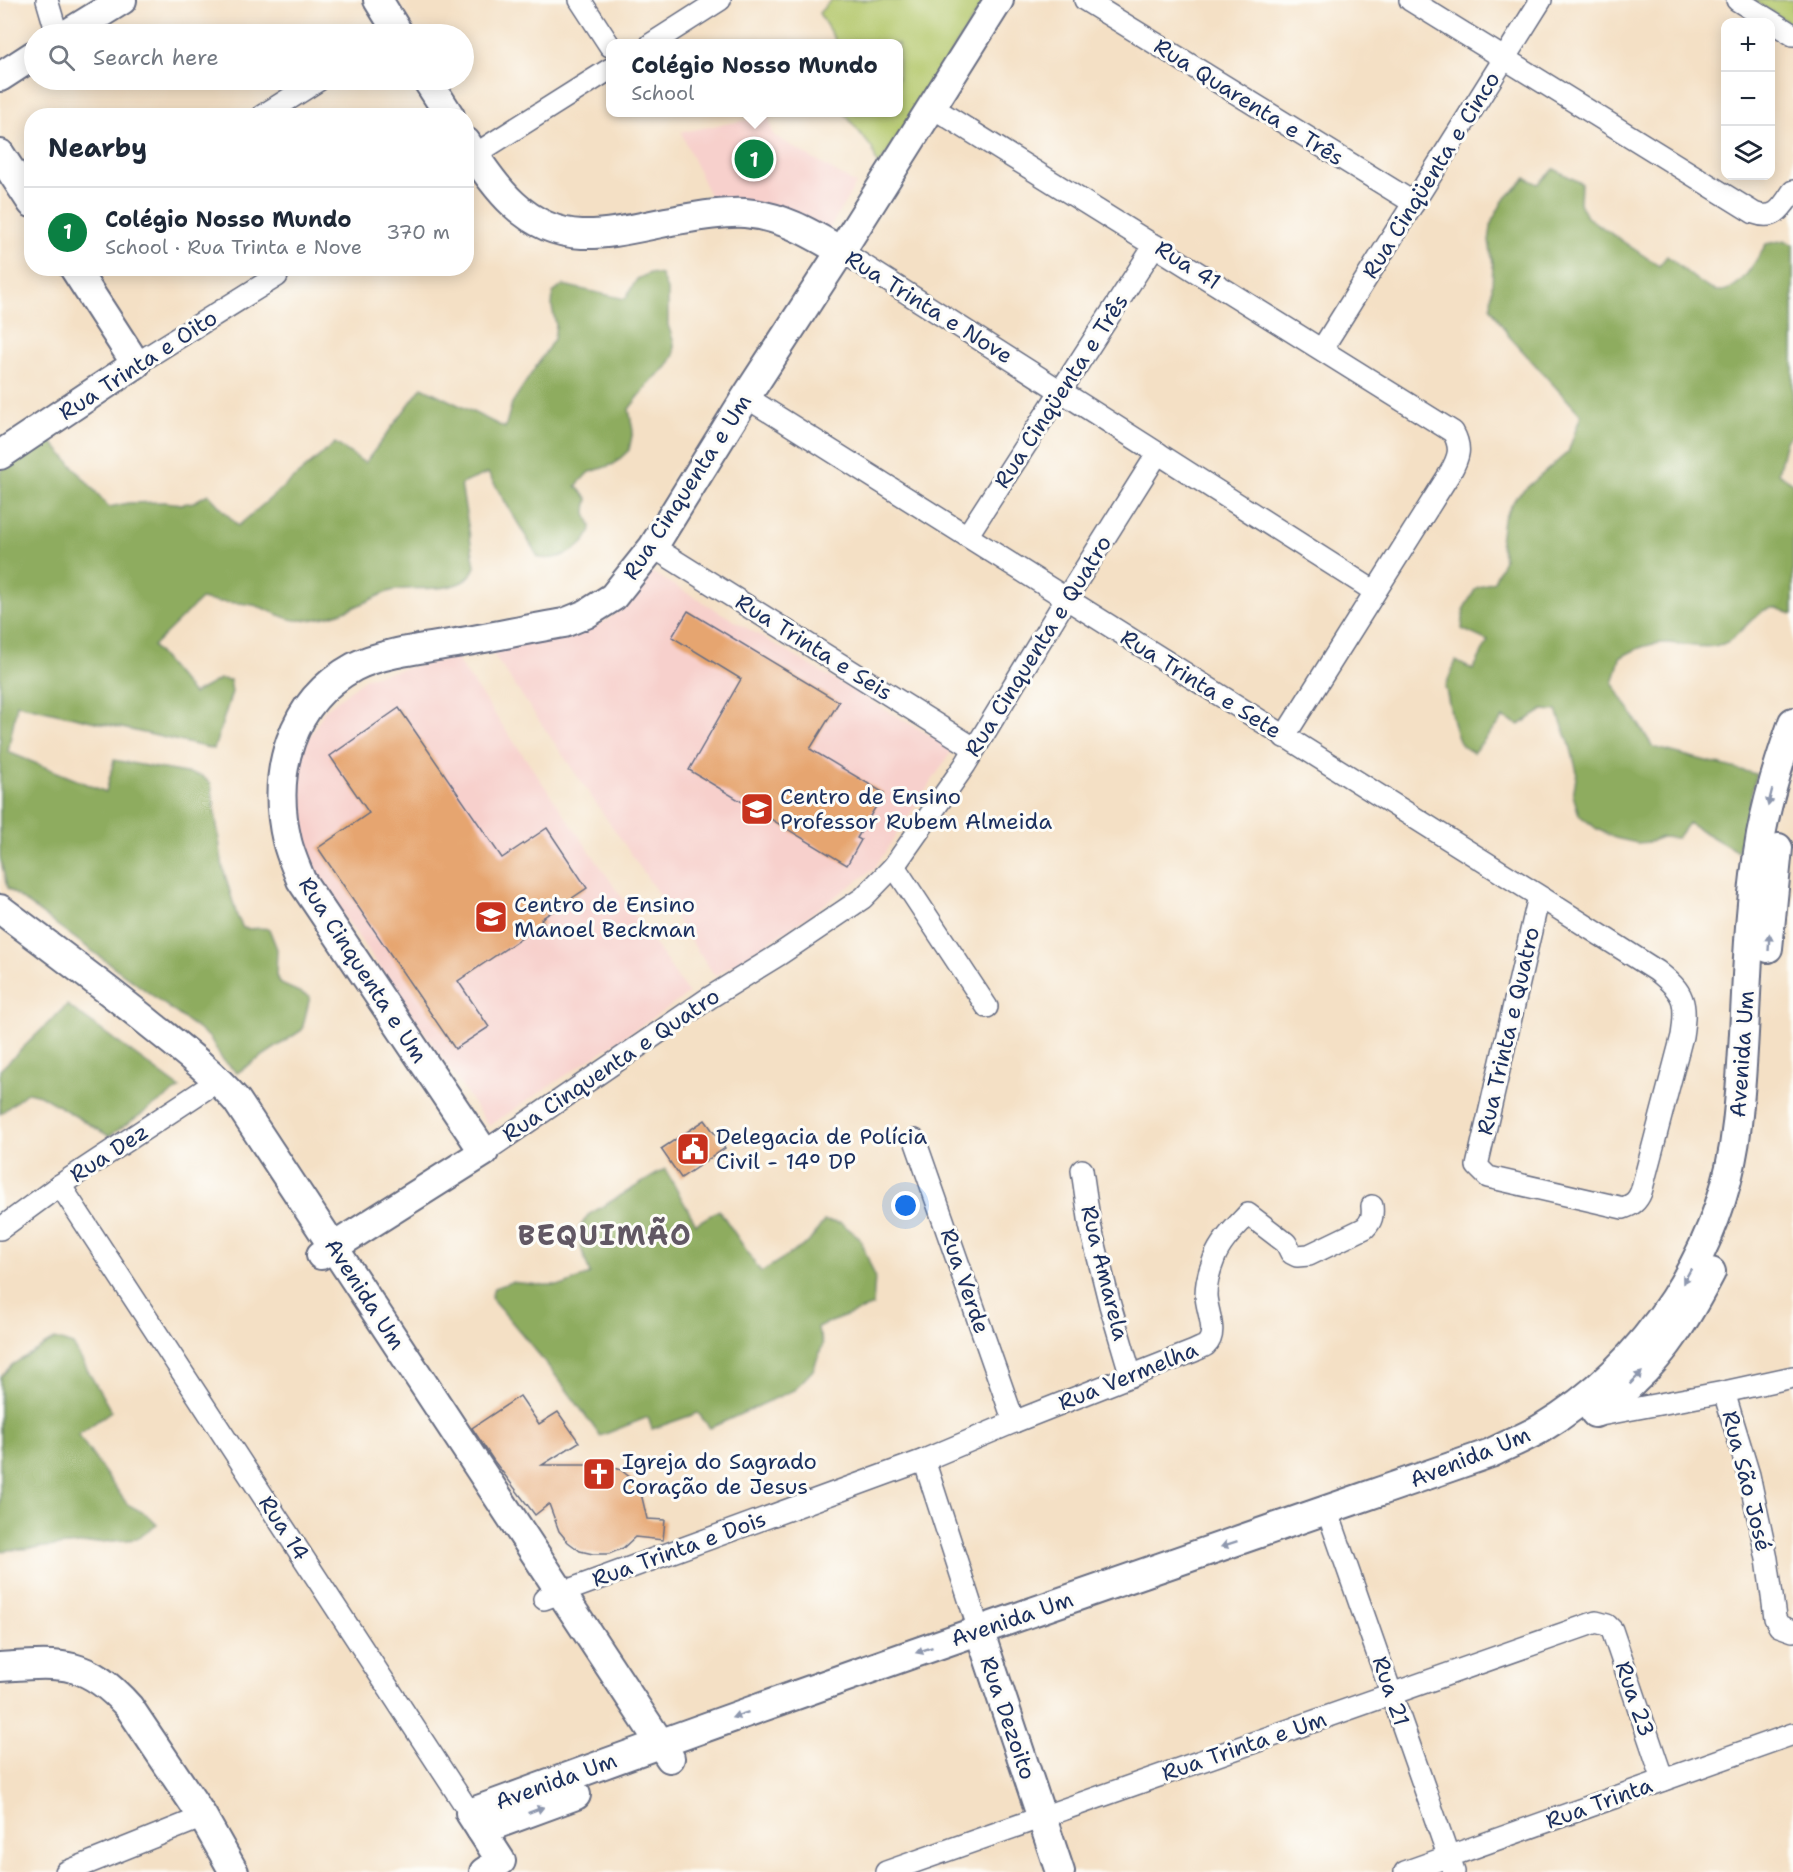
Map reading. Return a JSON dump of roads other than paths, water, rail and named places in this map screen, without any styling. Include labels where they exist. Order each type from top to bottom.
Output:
[{"type":"main road","points":[[83,24],[122,0]]},
{"type":"main road","points":[[378,0],[390,24]]},
{"type":"main road","name":"Rua Cinquenta e Um","points":[[484,1152],[301,880],[287,841],[282,808],[282,766],[291,739],[305,710],[322,690],[355,667],[398,653],[564,622],[586,614],[613,597],[653,547],[999,0]]},
{"type":"main road","points":[[0,77],[24,61]]},
{"type":"main road","points":[[433,90],[445,108]]},
{"type":"main road","points":[[0,154],[24,191]]},
{"type":"main road","name":"Rua Trinta e Nove","points":[[474,154],[506,198],[518,209],[555,230],[584,234],[710,215],[745,213],[778,218],[796,225],[841,251]]},
{"type":"main road","points":[[79,276],[136,364]]},
{"type":"main road","name":"Rua Trinta e Oito","points":[[0,454],[136,364]]},
{"type":"main road","name":"Avenida Um","points":[[475,1822],[657,1754],[1330,1518],[1491,1453],[1539,1429],[1608,1377],[1640,1345],[1668,1311],[1692,1269],[1714,1221],[1728,1173],[1737,1126],[1752,900],[1761,834],[1779,762],[1793,722]]},
{"type":"main road","name":"Avenida Um","points":[[1330,1518],[1504,1466],[1551,1443],[1592,1416],[1635,1381],[1663,1350],[1688,1316],[1713,1269],[1733,1219],[1754,1125],[1770,920],[1779,838],[1793,788]]},
{"type":"main road","name":"Avenida Um","points":[[0,909],[105,987],[237,1101],[328,1251],[657,1754]]},
{"type":"main road","name":"Avenida Um","points":[[0,928],[215,1083]]},
{"type":"main road","name":"Rua Cinquenta e Quatro","points":[[328,1251],[484,1152]]},
{"type":"main road","name":"Rua Dezoito","points":[[982,1640],[1060,1872]]},
{"type":"main road","points":[[0,1667],[64,1665],[82,1670],[100,1679],[114,1691],[129,1707],[203,1817],[234,1872]]},
{"type":"main road","name":"Rua 14","points":[[475,1822],[497,1868]]},
{"type":"street","points":[[47,0],[54,24]]},
{"type":"street","points":[[580,0],[606,40]]},
{"type":"street","points":[[659,39],[720,0]]},
{"type":"street","points":[[1410,0],[1754,213],[1763,217],[1774,215],[1793,191]]},
{"type":"street","name":"Rua Cinqüenta e Cinco","points":[[1322,349],[1541,0]]},
{"type":"street","points":[[1737,0],[1793,35]]},
{"type":"street","name":"Rua Quarenta e Três","points":[[1091,2],[1414,203]]},
{"type":"street","points":[[474,147],[606,71]]},
{"type":"street","points":[[275,108],[303,90]]},
{"type":"street","name":"Rua 41","points":[[932,107],[1453,432],[1460,444],[1459,458],[1374,591]]},
{"type":"street","name":"Rua Cinqüenta e Três","points":[[967,536],[1155,245]]},
{"type":"street","name":"Rua Trinta e Nove","points":[[841,251],[1374,591]]},
{"type":"street","name":"Rua Trinta e Oito","points":[[136,364],[277,276]]},
{"type":"street","name":"Rua Trinta e Sete","points":[[746,397],[1539,896],[1657,971],[1672,983],[1682,997],[1684,1017],[1682,1036],[1641,1192],[1638,1200],[1623,1209]]},
{"type":"street","name":"Rua Cinquenta e Quatro","points":[[484,1152],[709,998],[863,898],[894,866],[965,765],[1158,453]]},
{"type":"street","name":"Rua Trinta e Seis","points":[[653,547],[974,748]]},
{"type":"street","points":[[1284,736],[1374,591]]},
{"type":"street","points":[[894,866],[987,1007]]},
{"type":"street","name":"Rua Trinta e Quatro","points":[[1539,896],[1477,1166],[1488,1177],[1623,1209]]},
{"type":"street","name":"Rua Dez","points":[[0,1229],[60,1185],[215,1083]]},
{"type":"street","name":"Rua Verde","points":[[915,1140],[1014,1422]]},
{"type":"street","name":"Rua Amarela","points":[[1082,1170],[1090,1225],[1131,1376]]},
{"type":"street","name":"Rua 14","points":[[60,1185],[475,1822]]},
{"type":"street","name":"Rua Vermelha","points":[[1014,1422],[1206,1345],[1211,1336],[1206,1292],[1214,1259],[1224,1242],[1248,1214],[1286,1243],[1291,1253],[1297,1256],[1309,1255],[1365,1228],[1373,1215],[1372,1206]]},
{"type":"street","points":[[1592,1416],[1793,1377]]},
{"type":"street","name":"Rua São José","points":[[1724,1392],[1749,1475],[1767,1559],[1774,1618],[1779,1626],[1793,1630]]},
{"type":"street","name":"Rua Trinta e Dois","points":[[553,1595],[924,1460],[1014,1422]]},
{"type":"street","name":"Rua Dezoito","points":[[924,1460],[982,1640]]},
{"type":"street","name":"Rua 21","points":[[1330,1518],[1451,1864]]},
{"type":"street","name":"Rua Trinta e Um","points":[[886,1872],[1596,1622],[1602,1622]]},
{"type":"street","name":"Rua 23","points":[[1602,1622],[1612,1630],[1663,1780]]},
{"type":"street","name":"Rua Trinta","points":[[1405,1872],[1451,1864],[1663,1780],[1793,1734]]},
{"type":"street","points":[[66,1872],[203,1817]]},
{"type":"place","name":"Colégio Nosso Mundo","points":[[754,159]]},
{"type":"place","name":"Centro de Ensino Professor Rubem Almeida","points":[[757,809]]},
{"type":"place","name":"Centro de Ensino Manoel Beckman","points":[[491,917]]},
{"type":"place","name":"Delegacia de Polícia Civil - 14º DP","points":[[693,1149]]},
{"type":"place","name":"Igreja do Sagrado Coração de Jesus","points":[[599,1474]]},
{"type":"district","name":"BEQUIMÃO","points":[[605,1235]]}]
